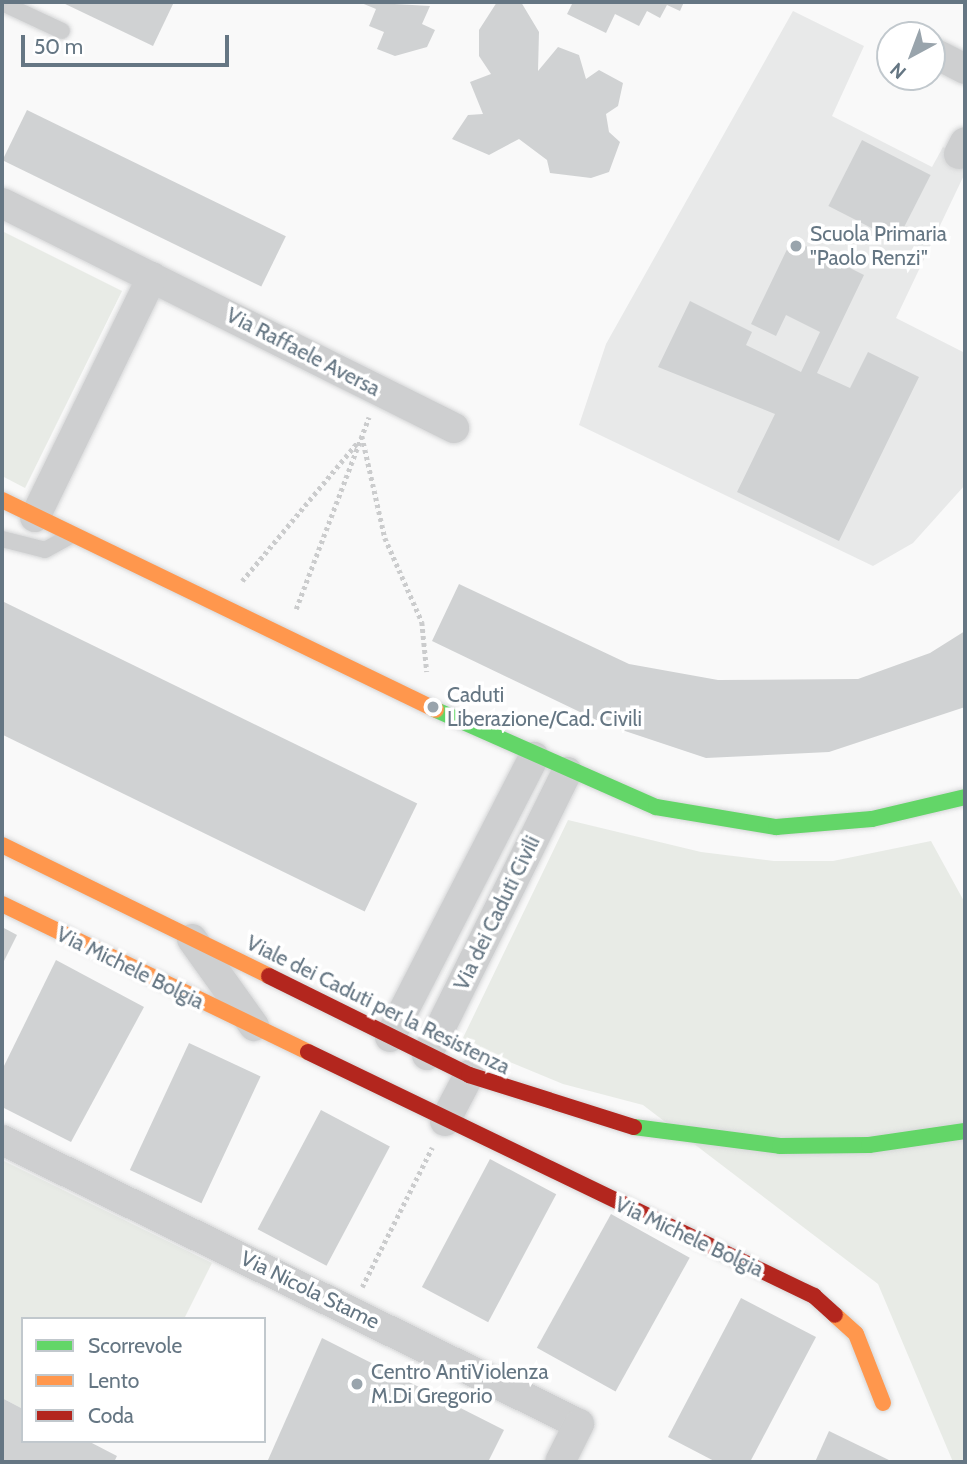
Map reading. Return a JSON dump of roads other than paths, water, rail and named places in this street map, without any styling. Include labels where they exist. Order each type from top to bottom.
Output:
[{"type":"street","points":[[946,59],[965,69]]},
{"type":"street","name":"Via Raffaele Aversa","points":[[2,203],[454,428]]},
{"type":"street","points":[[35,517],[152,277]]},
{"type":"street","points":[[2,500],[534,757],[656,807],[744,826],[846,822],[965,797]]},
{"type":"street","name":"Via dei Caduti Civili","points":[[390,1037],[534,757]]},
{"type":"street","name":"Via dei Caduti Civili","points":[[427,1055],[567,772]]},
{"type":"street","name":"Viale dei Caduti per la Resistenza","points":[[2,845],[469,1075],[617,1124],[740,1143],[835,1147],[965,1131]]},
{"type":"street","name":"Via Michele Bolgia","points":[[2,904],[258,1032],[824,1302],[856,1334],[883,1403]]},
{"type":"street","name":"Via Michele Bolgia","points":[[191,939],[258,1032]]},
{"type":"street","points":[[445,1121],[469,1075]]},
{"type":"street","name":"Via Nicola Stame","points":[[2,1140],[579,1424],[560,1462]]},
{"type":"lane","points":[[2,3],[62,31]]},
{"type":"lane","points":[[2,539],[45,550],[72,535]]},
{"type":"place","name":"Scuola Primaria \"Paolo Renzi\"","points":[[796,246]]},
{"type":"place","name":"Caduti Liberazione/Cad. Civili","points":[[433,707]]},
{"type":"place","name":"Centro AntiViolenza M.Di Gregorio","points":[[357,1384]]}]
